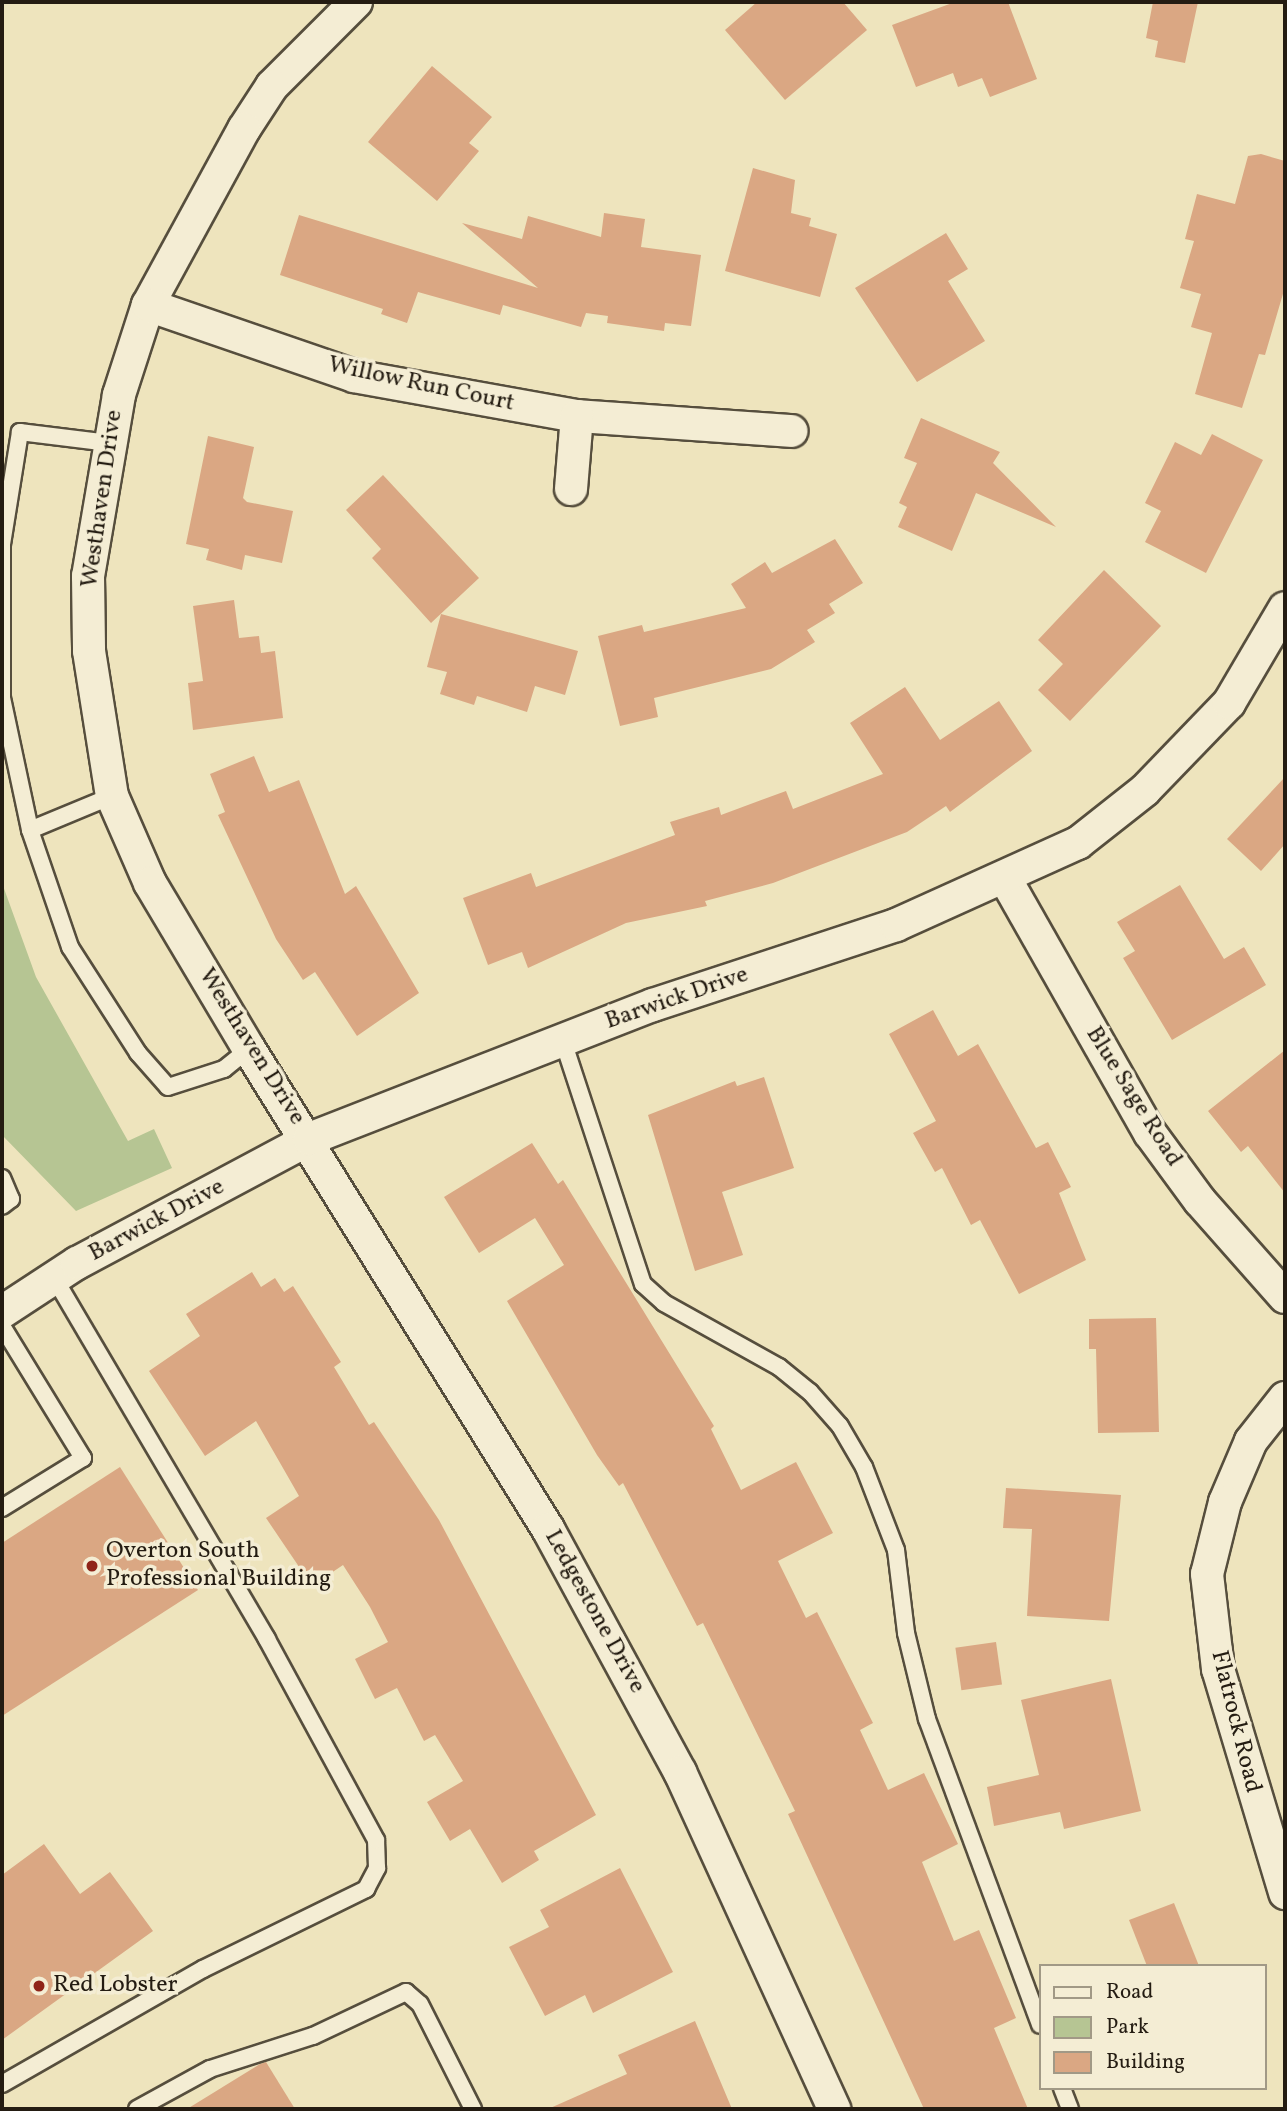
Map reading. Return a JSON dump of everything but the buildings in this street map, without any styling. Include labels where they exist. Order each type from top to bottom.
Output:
[{"type":"street","name":"Westhaven Drive","points":[[309,1139],[249,1049],[150,883],[111,796],[89,651],[88,576],[109,443],[148,305],[272,86],[356,2]]},
{"type":"street","name":"Willow Run Court","points":[[148,305],[354,376],[577,416],[791,431]]},
{"type":"street","points":[[570,489],[577,416]]},
{"type":"street","name":"Barwick Drive","points":[[2,1312],[54,1277],[309,1139],[563,1041],[896,925],[1006,880],[1078,843],[1145,790],[1229,703],[1285,608]]},
{"type":"street","name":"Blue Sage Road","points":[[1006,880],[1150,1133],[1200,1201],[1285,1297]]},
{"type":"street","name":"Ledgestone Drive","points":[[309,1139],[548,1529],[674,1760],[834,2109]]},
{"type":"street","name":"Flatrock Road","points":[[1285,1398],[1251,1441],[1226,1502],[1207,1574],[1218,1669],[1285,1893]]},
{"type":"lane","points":[[109,443],[20,432],[16,449],[2,545],[2,698],[30,830],[70,947],[138,1053],[168,1087],[224,1069],[249,1049]]},
{"type":"lane","points":[[30,830],[111,796]]},
{"type":"lane","points":[[563,1041],[643,1284],[688,1319],[779,1367],[810,1392],[840,1426],[864,1467],[896,1550],[906,1633],[927,1719],[1038,2020]]},
{"type":"lane","points":[[2,1178],[11,1199],[2,1206]]},
{"type":"lane","points":[[2,2084],[202,1969],[366,1889],[377,1868],[376,1840],[267,1639],[54,1277]]},
{"type":"lane","points":[[2,1326],[83,1458],[2,1508]]},
{"type":"lane","points":[[136,2109],[209,2069],[313,2036],[406,1992],[419,2004],[473,2109]]},
{"type":"lane","points":[[1063,2090],[1070,2109]]},
{"type":"green space","points":[[2,883],[36,977],[128,1141],[154,1129],[172,1168],[76,1211],[2,1135]]},
{"type":"place","name":"Overton South Professional Building","points":[[92,1566]]},
{"type":"place","name":"Red Lobster","points":[[39,1986]]}]
